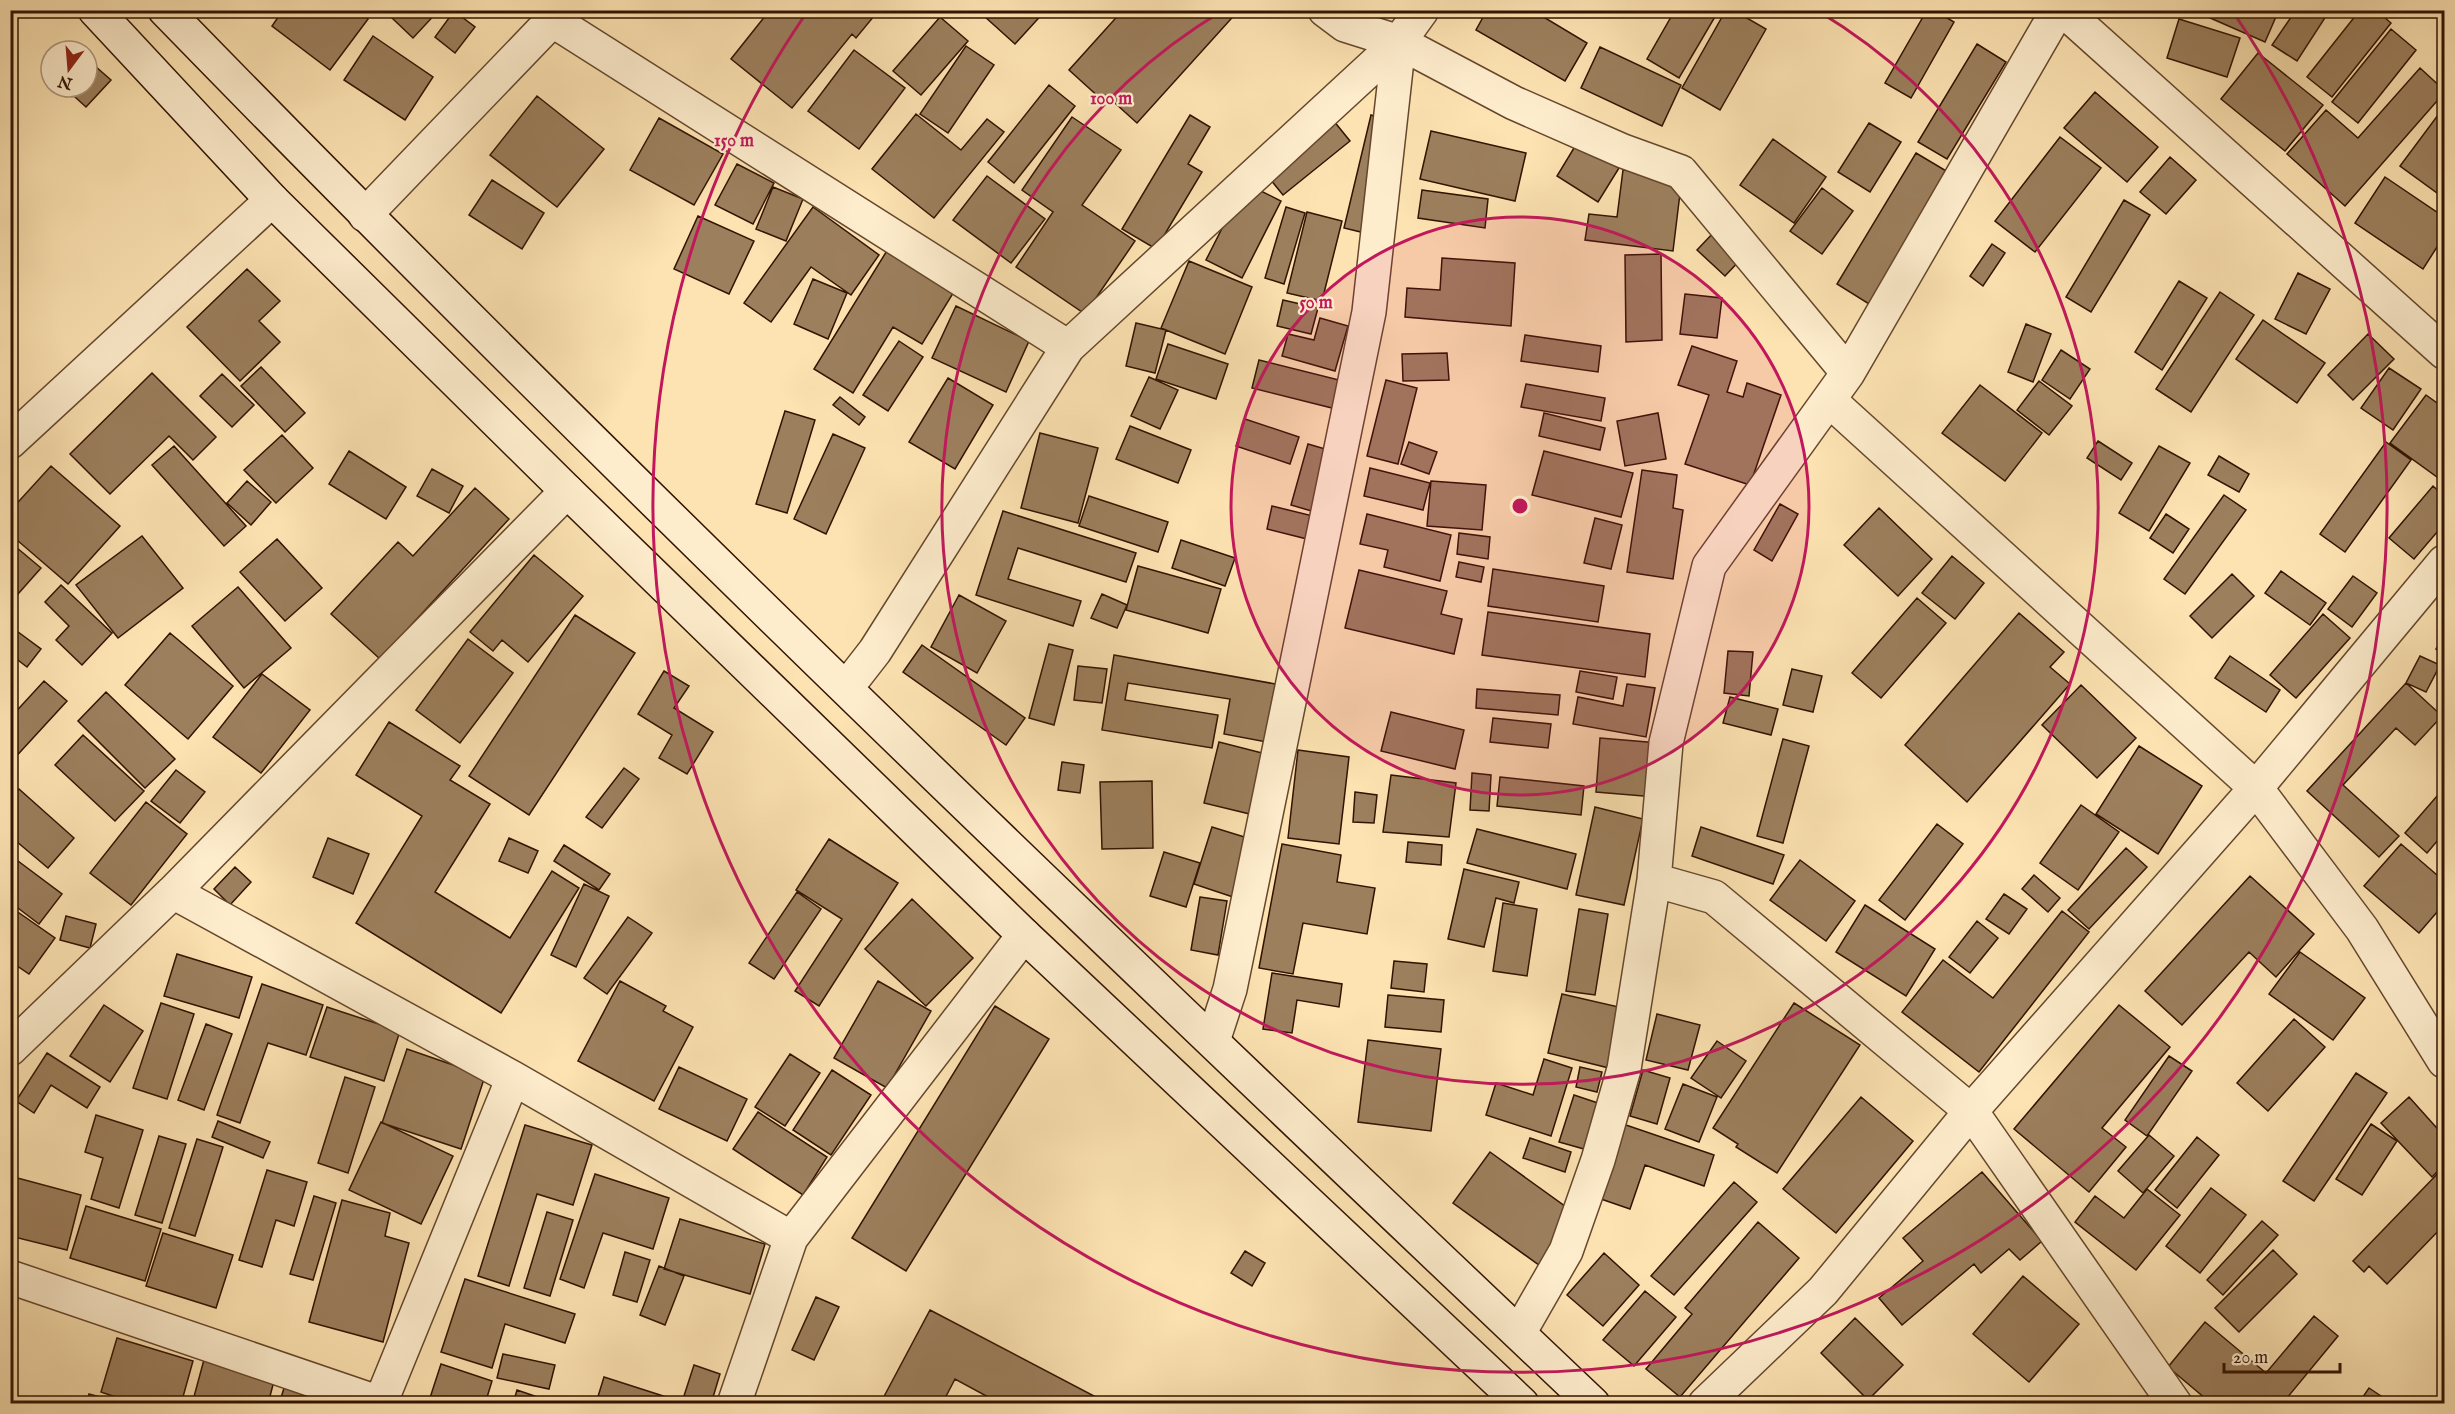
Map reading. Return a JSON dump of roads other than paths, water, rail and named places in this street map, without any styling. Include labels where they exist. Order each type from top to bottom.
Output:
[{"type":"street","points":[[95,10],[272,200],[567,491],[1024,935],[1522,1404]]},
{"type":"street","points":[[165,10],[365,215],[847,687],[1593,1404]]},
{"type":"street","points":[[1325,10],[1345,25],[1400,42],[1514,103],[1623,151],[1681,172],[1848,373]]},
{"type":"street","points":[[847,687],[875,651],[1068,347],[1400,42],[1422,10]]},
{"type":"street","points":[[1519,1334],[1566,1251],[1598,1160],[1624,1069],[1654,880],[1666,742],[1709,566],[1848,373],[2058,10]]},
{"type":"street","points":[[2063,10],[2445,352]]},
{"type":"street","points":[[365,215],[557,15],[1068,347]]},
{"type":"street","points":[[1213,1041],[1230,989],[1369,312],[1400,42]]},
{"type":"street","points":[[10,442],[272,200]]},
{"type":"street","points":[[1829,400],[2256,788],[2362,929],[2445,1061]]},
{"type":"street","points":[[10,1049],[173,892],[567,491]]},
{"type":"street","points":[[1705,1404],[1823,1291],[1971,1112],[2256,788],[2445,562]]},
{"type":"street","points":[[1654,880],[1714,897],[1971,1112],[2175,1404]]},
{"type":"street","points":[[173,892],[513,1078],[791,1238]]},
{"type":"street","points":[[734,1404],[791,1238],[1024,935]]},
{"type":"street","points":[[10,1277],[380,1403],[513,1078]]},
{"type":"street","points":[[1303,1198],[1338,1161]]}]
